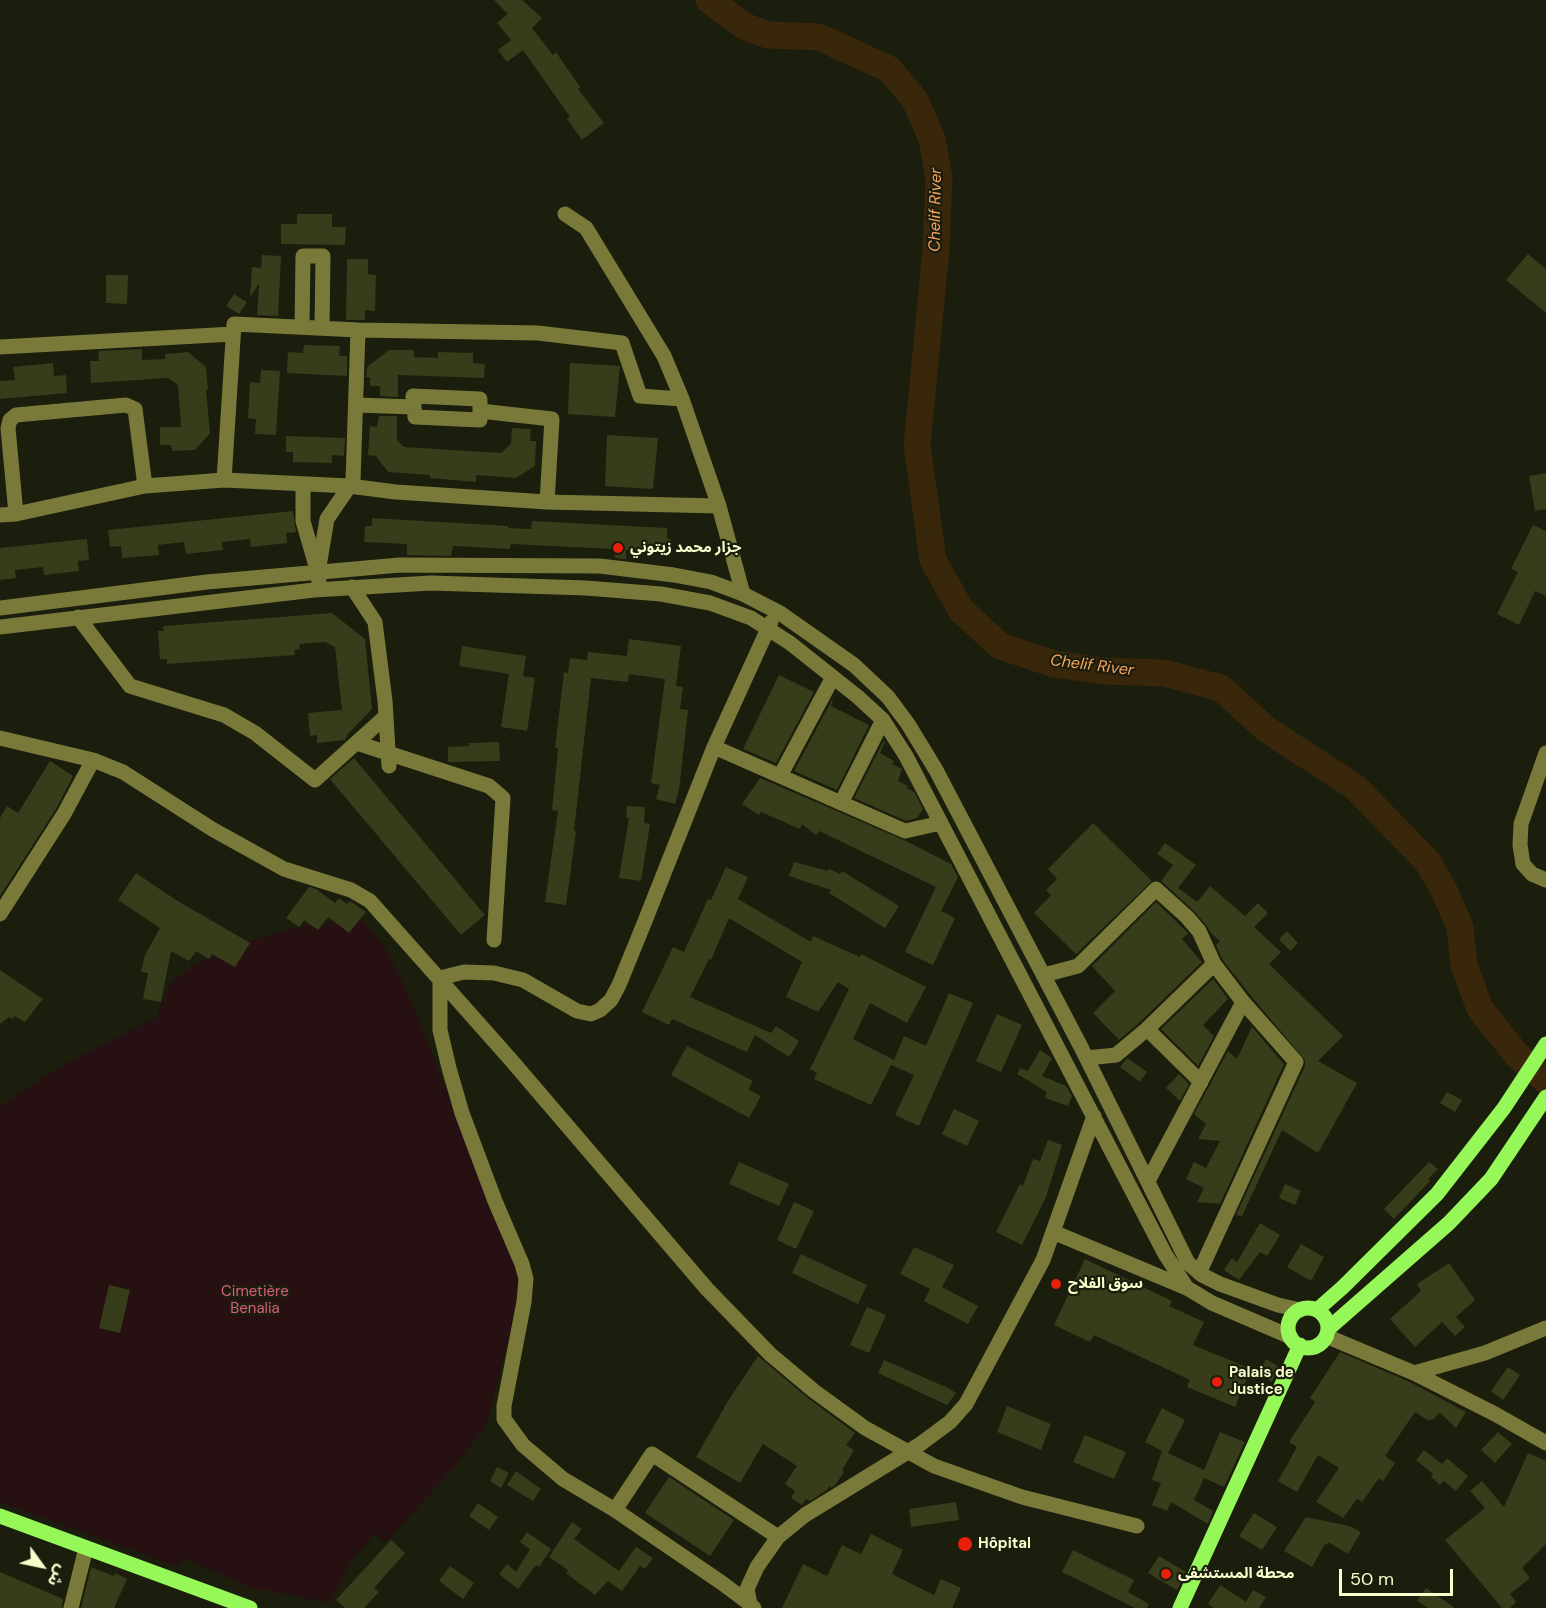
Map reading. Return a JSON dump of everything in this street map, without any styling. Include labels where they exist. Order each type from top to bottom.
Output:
[{"type":"main road","points":[[1317,1310],[1437,1194],[1504,1108],[1546,1044]]},
{"type":"main road","points":[[1295,1341],[1313,1347],[1319,1344],[1327,1333],[1432,1239],[1491,1179],[1546,1097]]},
{"type":"main road","points":[[1179,1608],[1295,1341],[1289,1323],[1291,1317],[1306,1308],[1317,1310],[1325,1316],[1327,1333]]},
{"type":"main road","points":[[0,1516],[250,1608]]},
{"type":"street","points":[[565,214],[586,228],[664,356],[682,399],[719,506],[743,594]]},
{"type":"street","points":[[302,327],[303,256],[323,256],[322,328]]},
{"type":"street","points":[[224,480],[234,324],[358,330],[538,333],[622,343],[640,396],[682,399]]},
{"type":"street","points":[[318,572],[327,519],[352,480],[358,330]]},
{"type":"street","points":[[0,347],[233,334]]},
{"type":"street","points":[[413,396],[480,399],[480,411],[480,420],[415,417],[413,396]]},
{"type":"street","points":[[16,514],[8,428],[10,420],[16,415],[126,405],[135,409],[145,486]]},
{"type":"street","points":[[356,405],[414,408]]},
{"type":"street","points":[[480,411],[552,419],[547,502]]},
{"type":"street","points":[[0,515],[16,514],[145,486],[224,480],[349,486],[396,492],[547,502],[719,506]]},
{"type":"street","points":[[303,484],[303,521],[318,572],[320,589]]},
{"type":"street","points":[[0,608],[207,582],[400,565],[600,566],[674,575],[711,582],[743,594],[776,611],[854,665],[888,697],[902,715],[936,770],[1044,975],[1188,1263],[1199,1273],[1220,1284],[1278,1305],[1300,1310]]},
{"type":"street","points":[[0,627],[320,589],[431,583],[586,588],[660,594],[710,603],[751,618],[790,643],[883,720],[906,756],[1165,1254],[1187,1288]]},
{"type":"street","points":[[352,587],[375,622],[386,716],[388,760]]},
{"type":"street","points":[[440,978],[464,972],[494,973],[523,980],[577,1011],[591,1014],[600,1010],[611,1000],[714,747],[776,611]]},
{"type":"street","points":[[78,617],[130,686],[224,715],[255,733],[315,780],[386,716]]},
{"type":"street","points":[[780,776],[833,677]]},
{"type":"street","points":[[840,803],[883,720]]},
{"type":"street","points":[[2,743],[93,760],[123,772],[212,830],[284,869],[351,890],[370,901],[440,978],[707,1289],[770,1354],[814,1391],[865,1428],[934,1466],[1022,1497],[1137,1526]]},
{"type":"street","points":[[357,743],[388,760],[489,786],[503,798],[494,940]]},
{"type":"street","points":[[714,747],[905,831],[941,823]]},
{"type":"street","points":[[1546,753],[1521,824],[1520,845],[1523,864],[1532,874],[1546,880]]},
{"type":"street","points":[[0,914],[64,814],[93,760]]},
{"type":"street","points":[[1044,975],[1078,966],[1156,889],[1200,931],[1214,964],[1243,1002],[1296,1062],[1199,1273]]},
{"type":"street","points":[[1087,1058],[1116,1055],[1147,1029],[1214,964]]},
{"type":"street","points":[[440,978],[440,1030],[452,1080],[462,1113],[526,1279],[524,1302],[504,1406],[504,1419],[523,1445],[563,1479],[615,1510],[752,1606]]},
{"type":"street","points":[[1148,1181],[1243,1002]]},
{"type":"street","points":[[1147,1029],[1201,1082]]},
{"type":"street","points":[[752,1606],[747,1589],[758,1567],[778,1537],[806,1515],[907,1452],[950,1422],[966,1404],[1043,1260],[1094,1116]]},
{"type":"street","points":[[1053,1232],[1187,1288],[1212,1303],[1295,1341]]},
{"type":"street","points":[[1414,1373],[1485,1353],[1546,1328]]},
{"type":"street","points":[[1327,1333],[1414,1373],[1546,1443]]},
{"type":"street","points":[[615,1510],[652,1454],[778,1537]]},
{"type":"street","points":[[71,1608],[86,1548]]},
{"type":"green space","name":"Cimetière Benalia","points":[[350,905],[384,946],[398,972],[522,1285],[486,1426],[448,1474],[386,1542],[374,1534],[349,1565],[330,1603],[266,1590],[255,1590],[185,1558],[178,1567],[0,1502],[0,1108],[4,1103],[69,1062],[157,1017],[162,1001],[173,981],[197,963],[255,939],[307,925],[319,930]]},
{"type":"building","points":[[494,0],[522,0],[542,18],[532,28],[553,55],[556,52],[580,87],[578,89],[604,123],[582,140],[567,119],[570,117],[523,50],[507,62],[498,50],[511,40],[497,23],[508,14]]},
{"type":"building","points":[[297,214],[332,214],[332,227],[346,227],[345,245],[281,244],[281,224],[297,224]]},
{"type":"building","points":[[1528,254],[1546,269],[1546,313],[1506,280]]},
{"type":"building","points":[[262,255],[281,256],[278,316],[257,315],[259,284],[250,297],[252,267],[261,268]]},
{"type":"building","points":[[347,259],[368,259],[368,274],[376,275],[375,311],[365,310],[365,320],[346,320]]},
{"type":"building","points":[[106,275],[128,275],[127,304],[106,303]]},
{"type":"building","points":[[234,294],[247,302],[239,314],[226,306]]},
{"type":"building","points":[[304,345],[340,346],[339,356],[347,356],[347,376],[287,373],[288,352],[303,353]]},
{"type":"building","points":[[142,349],[142,360],[165,359],[165,354],[188,352],[206,367],[210,433],[195,450],[172,451],[171,445],[160,445],[160,427],[181,427],[178,385],[168,378],[91,383],[90,361],[99,361],[98,351]]},
{"type":"building","points":[[389,350],[414,350],[414,357],[438,358],[438,352],[473,353],[473,363],[485,364],[484,378],[398,375],[398,397],[380,396],[380,386],[370,386],[370,377],[366,377],[367,367]]},
{"type":"building","points":[[53,363],[54,376],[66,375],[67,393],[0,399],[0,381],[15,380],[13,367]]},
{"type":"building","points":[[570,363],[620,366],[615,417],[568,414]]},
{"type":"building","points":[[261,370],[280,371],[276,435],[255,434],[256,419],[248,418],[250,382],[260,383]]},
{"type":"building","points":[[379,416],[397,416],[397,440],[404,447],[501,453],[511,444],[512,428],[531,429],[530,441],[536,441],[535,466],[516,478],[476,475],[476,482],[388,472],[376,456],[368,455],[370,426],[377,427]]},
{"type":"building","points":[[607,435],[658,438],[653,489],[605,486]]},
{"type":"building","points":[[286,436],[345,438],[344,456],[332,455],[332,463],[293,462],[293,452],[286,452]]},
{"type":"building","points":[[1546,473],[1546,509],[1535,511],[1529,476]]},
{"type":"building","points":[[293,511],[296,532],[286,533],[287,543],[251,547],[250,539],[222,542],[223,550],[186,554],[184,542],[158,545],[159,555],[122,558],[121,546],[110,547],[108,530]]},
{"type":"building","points":[[372,518],[531,529],[532,521],[667,528],[667,539],[671,539],[670,552],[626,550],[626,559],[615,558],[614,549],[511,544],[510,549],[453,546],[451,556],[407,555],[407,544],[364,542],[365,526],[372,526]]},
{"type":"building","points":[[1533,525],[1546,531],[1546,596],[1535,591],[1519,625],[1497,614],[1518,572],[1511,569]]},
{"type":"building","points":[[87,539],[89,560],[78,561],[79,571],[44,575],[43,567],[15,570],[16,578],[0,580],[0,548]]},
{"type":"building","points":[[332,613],[365,639],[372,709],[345,740],[317,743],[317,735],[310,736],[308,713],[342,710],[335,647],[325,642],[299,644],[300,649],[294,650],[295,655],[167,664],[167,659],[160,659],[158,631],[164,631],[163,626]]},
{"type":"building","points":[[629,639],[681,646],[676,686],[683,687],[680,709],[688,710],[679,790],[675,804],[656,799],[660,785],[651,783],[665,679],[629,674],[628,682],[591,678],[574,831],[576,831],[566,905],[545,902],[558,811],[552,810],[558,748],[555,748],[564,672],[568,673],[570,658],[587,660],[588,652],[627,656]]},
{"type":"building","points":[[462,646],[526,656],[523,676],[535,678],[527,731],[501,727],[509,674],[459,666]]},
{"type":"building","points":[[779,675],[814,692],[776,763],[743,749]]},
{"type":"building","points":[[832,700],[831,706],[869,725],[837,790],[794,771]]},
{"type":"building","points":[[884,740],[880,753],[894,761],[892,764],[902,769],[898,781],[914,792],[923,809],[917,818],[906,821],[854,798]]},
{"type":"building","points":[[499,742],[500,761],[448,762],[448,747],[469,746],[469,743]]},
{"type":"building","points":[[354,758],[485,915],[461,935],[330,779]]},
{"type":"building","points":[[50,761],[73,776],[56,809],[0,896],[0,818],[7,806],[18,813]]},
{"type":"building","points":[[760,778],[904,840],[951,864],[958,877],[941,911],[955,918],[933,965],[905,952],[936,887],[819,831],[816,835],[802,824],[800,829],[761,812],[759,815],[742,804]]},
{"type":"building","points":[[627,806],[645,807],[644,823],[650,824],[641,881],[619,878],[629,818],[626,818]]},
{"type":"building","points":[[1093,823],[1152,881],[1076,954],[1034,913],[1051,895],[1046,890],[1057,879],[1048,869]]},
{"type":"building","points":[[1165,843],[1196,865],[1178,888],[1197,902],[1210,886],[1245,916],[1258,903],[1268,913],[1254,927],[1281,952],[1269,964],[1343,1036],[1318,1061],[1357,1083],[1318,1153],[1282,1130],[1242,1216],[1236,1215],[1305,1066],[1305,1060],[1222,959],[1216,945],[1220,941],[1194,911],[1161,881],[1173,865],[1157,854]]},
{"type":"building","points":[[794,862],[828,871],[829,869],[840,874],[842,871],[899,906],[885,928],[829,893],[831,890],[789,876]]},
{"type":"building","points":[[726,867],[748,877],[738,899],[811,942],[813,936],[860,957],[861,954],[926,987],[907,1023],[870,1003],[853,1039],[894,1060],[904,1036],[926,1046],[949,993],[973,1003],[919,1126],[895,1115],[914,1075],[891,1065],[871,1105],[814,1079],[817,1073],[810,1069],[849,989],[838,982],[818,1012],[786,997],[802,962],[729,918],[711,960],[709,959],[690,997],[771,1033],[776,1026],[799,1041],[789,1057],[755,1035],[747,1052],[672,1019],[669,1025],[642,1012],[673,947],[684,952],[708,899],[711,900]]},
{"type":"building","points":[[136,873],[176,900],[250,943],[235,967],[212,954],[209,959],[196,951],[189,961],[171,951],[161,1002],[143,999],[148,973],[141,972],[145,955],[160,928],[118,900]]},
{"type":"building","points":[[309,887],[316,889],[335,903],[339,898],[347,904],[350,901],[366,912],[349,933],[328,917],[318,930],[304,920],[299,927],[286,918]]},
{"type":"building","points":[[1156,902],[1188,933],[1182,939],[1202,962],[1119,1040],[1093,1013],[1115,991],[1092,966]]},
{"type":"building","points":[[1287,931],[1298,943],[1290,951],[1279,939]]},
{"type":"building","points":[[0,970],[43,999],[25,1022],[15,1016],[13,1019],[9,1017],[0,1024]]},
{"type":"building","points":[[1213,979],[1228,999],[1203,1025],[1214,1036],[1198,1066],[1161,1029]]},
{"type":"building","points":[[997,1014],[1022,1025],[1001,1072],[976,1061]]},
{"type":"building","points":[[1252,1027],[1284,1064],[1220,1204],[1197,1202],[1204,1188],[1186,1179],[1194,1162],[1206,1168],[1220,1141],[1198,1139],[1206,1124],[1194,1114],[1228,1051],[1237,1059]]},
{"type":"building","points":[[687,1046],[753,1081],[748,1089],[761,1096],[749,1118],[671,1075]]},
{"type":"building","points":[[1040,1050],[1052,1058],[1042,1076],[1066,1086],[1072,1096],[1068,1106],[1045,1098],[1047,1092],[1017,1074],[1020,1068],[1028,1071]]},
{"type":"building","points":[[1127,1058],[1147,1072],[1140,1082],[1120,1067]]},
{"type":"building","points":[[1179,1074],[1189,1084],[1180,1101],[1166,1088]]},
{"type":"building","points":[[1447,1092],[1462,1100],[1455,1112],[1440,1103]]},
{"type":"building","points":[[954,1109],[979,1121],[967,1146],[942,1134]]},
{"type":"building","points":[[1048,1140],[1062,1145],[1046,1197],[1022,1245],[996,1232],[1020,1184],[1023,1186],[1033,1159],[1040,1161]]},
{"type":"building","points":[[739,1162],[789,1184],[779,1206],[729,1184]]},
{"type":"building","points":[[1429,1162],[1438,1169],[1428,1179],[1430,1181],[1394,1219],[1384,1209]]},
{"type":"building","points":[[1285,1184],[1301,1191],[1295,1205],[1279,1198]]},
{"type":"building","points":[[794,1202],[814,1211],[796,1249],[777,1240]]},
{"type":"building","points":[[1260,1223],[1280,1235],[1267,1256],[1260,1252],[1239,1280],[1224,1270],[1232,1258],[1237,1262]]},
{"type":"building","points":[[1301,1244],[1324,1257],[1311,1281],[1287,1267]]},
{"type":"building","points":[[914,1247],[954,1265],[942,1287],[978,1306],[968,1324],[924,1301],[930,1289],[900,1274]]},
{"type":"building","points":[[801,1254],[867,1285],[858,1304],[792,1273]]},
{"type":"building","points":[[1085,1259],[1172,1301],[1169,1306],[1204,1322],[1193,1345],[1251,1369],[1235,1407],[1187,1387],[1190,1380],[1094,1335],[1090,1342],[1054,1325]]},
{"type":"building","points":[[1449,1263],[1475,1300],[1456,1317],[1465,1327],[1455,1336],[1442,1322],[1415,1347],[1390,1319],[1421,1291],[1417,1284]]},
{"type":"building","points":[[109,1285],[130,1290],[120,1333],[99,1328]]},
{"type":"building","points":[[867,1307],[886,1315],[869,1353],[850,1345]]},
{"type":"building","points":[[1340,1352],[1410,1382],[1466,1412],[1456,1428],[1440,1413],[1429,1421],[1415,1412],[1385,1456],[1395,1463],[1383,1481],[1379,1478],[1362,1502],[1357,1499],[1343,1518],[1316,1502],[1339,1468],[1318,1455],[1297,1492],[1278,1481],[1297,1447],[1289,1442],[1315,1402],[1310,1398]]},
{"type":"building","points":[[758,1356],[808,1398],[855,1433],[846,1445],[854,1450],[836,1484],[831,1488],[829,1486],[827,1490],[810,1501],[806,1499],[802,1505],[791,1498],[795,1491],[785,1484],[797,1466],[763,1444],[740,1483],[696,1457],[728,1401]]},
{"type":"building","points":[[1266,1359],[1279,1367],[1272,1382],[1258,1374]]},
{"type":"building","points":[[884,1360],[956,1393],[947,1405],[878,1373]]},
{"type":"building","points":[[1508,1367],[1520,1375],[1503,1400],[1491,1391]]},
{"type":"building","points":[[1007,1406],[1051,1424],[1041,1450],[997,1432]]},
{"type":"building","points":[[1162,1408],[1185,1420],[1168,1453],[1204,1470],[1220,1432],[1245,1442],[1224,1487],[1204,1478],[1194,1500],[1213,1511],[1208,1524],[1171,1502],[1167,1511],[1152,1505],[1161,1483],[1152,1480],[1162,1451],[1145,1442]]},
{"type":"building","points":[[1498,1432],[1512,1444],[1495,1463],[1481,1450]]},
{"type":"building","points":[[1085,1435],[1126,1452],[1114,1479],[1073,1462]]},
{"type":"building","points":[[1424,1450],[1442,1464],[1447,1458],[1468,1476],[1456,1491],[1444,1481],[1440,1485],[1431,1477],[1433,1474],[1416,1460]]},
{"type":"building","points":[[1528,1453],[1546,1461],[1546,1544],[1522,1568],[1530,1578],[1510,1594],[1516,1602],[1510,1608],[1502,1608],[1445,1540],[1485,1508],[1470,1491],[1482,1481],[1504,1507]]},
{"type":"building","points":[[497,1467],[509,1473],[501,1488],[490,1481]]},
{"type":"building","points":[[516,1471],[541,1489],[533,1501],[507,1485]]},
{"type":"building","points":[[669,1477],[734,1520],[710,1556],[645,1513]]},
{"type":"building","points":[[956,1502],[959,1520],[911,1527],[909,1509]]},
{"type":"building","points":[[478,1503],[498,1517],[489,1530],[469,1516]]},
{"type":"building","points":[[1254,1513],[1277,1527],[1262,1550],[1239,1536]]},
{"type":"building","points":[[1306,1517],[1349,1526],[1361,1532],[1348,1554],[1328,1542],[1327,1545],[1325,1544],[1312,1567],[1284,1551]]},
{"type":"building","points":[[572,1522],[582,1529],[574,1539],[619,1571],[636,1547],[653,1558],[645,1569],[640,1566],[622,1591],[608,1581],[595,1595],[566,1573],[568,1570],[549,1557]]},
{"type":"building","points":[[527,1532],[551,1549],[539,1567],[536,1565],[518,1589],[499,1574],[507,1564],[516,1572],[530,1549],[520,1542]]},
{"type":"building","points":[[871,1534],[903,1550],[892,1574],[934,1595],[941,1579],[961,1588],[952,1608],[782,1608],[803,1564],[827,1576],[842,1545],[861,1554]]},
{"type":"building","points":[[391,1540],[405,1553],[374,1588],[379,1592],[364,1608],[345,1608],[336,1600]]},
{"type":"building","points":[[1073,1550],[1134,1580],[1128,1592],[1149,1604],[1147,1608],[1135,1608],[1062,1572]]},
{"type":"building","points":[[1159,1556],[1186,1572],[1177,1590],[1148,1573]]},
{"type":"building","points":[[450,1566],[474,1583],[463,1599],[439,1581]]},
{"type":"building","points":[[91,1567],[114,1576],[115,1573],[127,1579],[114,1608],[81,1608]]},
{"type":"building","points":[[0,1572],[63,1599],[62,1608],[0,1608]]},
{"type":"building","points":[[1220,1585],[1246,1602],[1253,1590],[1266,1597],[1259,1608],[1214,1608],[1208,1604]]},
{"type":"building","points":[[1426,1588],[1455,1608],[1428,1608],[1417,1601]]},
{"type":"waterway","name":"Chelif River","points":[[709,0],[744,26],[768,35],[819,37],[889,69],[915,100],[932,139],[939,178],[936,250],[917,445],[933,560],[961,610],[1000,646],[1054,664],[1104,671],[1164,673],[1221,688],[1266,729],[1355,787],[1427,861],[1444,890],[1460,927],[1464,965],[1480,1009],[1517,1055],[1546,1081]]},
{"type":"place","name":"جزار محمد زيتوني","points":[[618,548]]},
{"type":"place","name":"سوق الفلاح","points":[[1056,1284]]},
{"type":"place","name":"Palais de Justice","points":[[1217,1382]]},
{"type":"place","name":"Hôpital","points":[[965,1544]]},
{"type":"place","name":"محطة المستشفى","points":[[1166,1574]]}]
